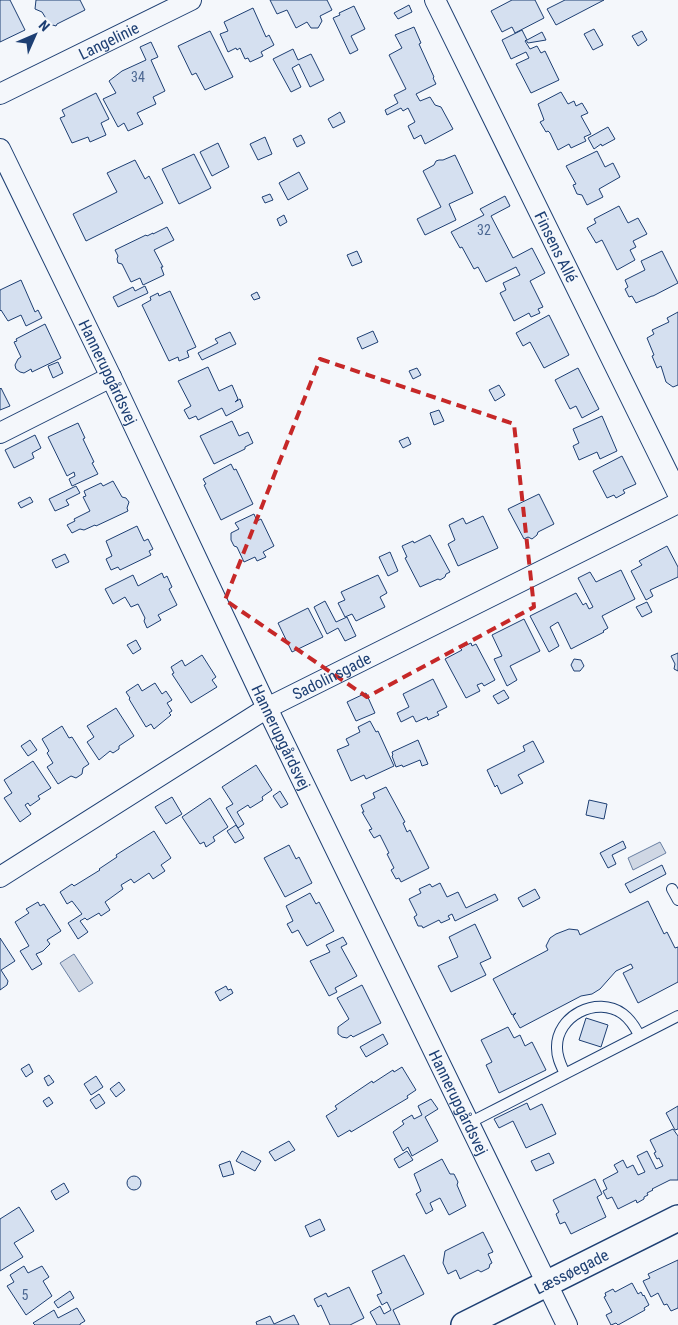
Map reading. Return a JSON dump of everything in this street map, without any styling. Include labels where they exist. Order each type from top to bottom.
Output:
[{"type":"street","name":"Langelinie","points":[[0,94],[191,0]]},
{"type":"street","name":"Finsens Allé","points":[[434,0],[678,494]]},
{"type":"street","name":"Hannerupgårdsvej","points":[[0,149],[111,377],[267,708],[567,1325]]},
{"type":"street","points":[[0,433],[111,377]]},
{"type":"street","name":"Sadolinsgade","points":[[0,877],[267,708],[678,503]]},
{"type":"street","name":"Læssøegade","points":[[464,1325],[678,1218]]},
{"type":"lane","points":[[672,889],[678,900]]},
{"type":"lane","points":[[565,1074],[558,1061],[557,1046],[560,1032],[568,1020],[580,1011],[594,1007],[608,1007],[622,1013],[632,1022],[639,1036]]},
{"type":"lane","points":[[469,1123],[678,1016]]},
{"type":"highlighted area","points":[[320,359],[514,424],[534,607],[367,697],[225,600]]},
{"type":"shaded area","points":[[660,842],[666,853],[633,870],[628,858]]},
{"type":"shaded area","points":[[74,954],[93,983],[79,992],[60,963]]},
{"type":"building","points":[[0,0],[10,0],[25,30],[0,42]]},
{"type":"building","points":[[36,0],[80,0],[85,10],[56,26],[46,23],[47,20],[42,12],[35,9]]},
{"type":"building","points":[[270,0],[327,0],[332,10],[320,16],[322,21],[318,28],[311,28],[307,22],[296,28],[287,10],[277,14]]},
{"type":"building","points":[[512,0],[535,0],[544,18],[515,33],[512,27],[502,32],[491,11]]},
{"type":"building","points":[[565,0],[604,0],[556,25],[547,9]]},
{"type":"building","points":[[409,5],[412,12],[398,19],[394,13]]},
{"type":"building","points":[[354,6],[365,29],[351,36],[358,50],[350,54],[333,18]]},
{"type":"building","points":[[253,8],[266,37],[269,35],[274,45],[261,52],[263,56],[250,62],[248,58],[245,59],[240,48],[228,52],[220,34],[228,31],[224,22]]},
{"type":"building","points":[[414,27],[436,84],[416,94],[420,101],[430,97],[435,105],[441,107],[453,129],[425,144],[421,135],[414,139],[408,126],[415,122],[408,108],[403,111],[401,108],[387,115],[385,110],[398,103],[394,95],[406,89],[389,55],[402,48],[395,35]]},
{"type":"building","points":[[594,29],[603,45],[593,50],[584,34]]},
{"type":"building","points":[[522,30],[527,40],[542,32],[546,40],[528,43],[525,41],[530,49],[537,46],[541,53],[545,51],[559,80],[531,93],[516,64],[529,58],[526,52],[511,59],[502,40]]},
{"type":"building","points":[[210,31],[233,77],[205,90],[196,73],[192,75],[178,46]]},
{"type":"building","points":[[642,31],[647,40],[638,46],[632,36]]},
{"type":"building","points":[[151,42],[158,57],[151,60],[165,91],[153,97],[156,104],[137,113],[143,124],[128,131],[124,123],[118,127],[103,99],[116,93],[109,81],[122,71],[146,60],[140,47]]},
{"type":"building","points":[[293,49],[298,60],[311,54],[324,80],[310,87],[299,64],[292,68],[301,87],[291,92],[273,59]]},
{"type":"building","points":[[561,92],[568,104],[574,101],[576,106],[582,103],[588,113],[581,116],[591,134],[584,137],[586,141],[571,148],[569,144],[558,150],[550,133],[546,132],[540,122],[544,120],[538,104]]},
{"type":"building","points":[[96,93],[109,119],[101,123],[106,135],[90,142],[88,137],[72,143],[60,118],[65,116],[62,110]]},
{"type":"building","points":[[340,112],[345,122],[333,128],[328,119]]},
{"type":"building","points":[[608,127],[615,139],[602,146],[601,144],[594,149],[588,138]]},
{"type":"building","points":[[301,135],[305,143],[297,147],[293,139]]},
{"type":"building","points":[[265,137],[272,154],[258,160],[250,144]]},
{"type":"building","points":[[218,143],[229,167],[212,176],[200,152]]},
{"type":"building","points":[[597,151],[605,167],[613,163],[620,177],[599,189],[603,197],[587,205],[582,195],[577,194],[573,185],[576,184],[566,166]]},
{"type":"building","points":[[194,154],[211,188],[179,204],[162,169]]},
{"type":"building","points":[[455,155],[473,193],[449,204],[456,220],[425,235],[417,219],[441,207],[423,171],[434,165],[436,161]]},
{"type":"building","points":[[135,160],[145,179],[149,176],[163,203],[86,241],[73,214],[117,192],[107,173]]},
{"type":"building","points":[[299,172],[308,189],[288,200],[279,183]]},
{"type":"building","points":[[270,194],[273,200],[265,203],[262,197]]},
{"type":"building","points":[[505,196],[510,206],[491,216],[513,258],[532,248],[545,273],[530,281],[543,307],[538,309],[540,313],[531,317],[529,313],[514,321],[500,293],[506,290],[503,283],[520,275],[516,267],[486,282],[478,267],[474,269],[451,232],[484,215],[480,209]]},
{"type":"building","points":[[619,206],[628,223],[638,218],[647,234],[633,241],[636,247],[630,250],[635,260],[617,270],[602,240],[596,243],[587,228],[596,223],[594,219]]},
{"type":"building","points":[[284,215],[287,222],[280,226],[277,219]]},
{"type":"building","points":[[167,227],[174,240],[154,250],[163,267],[161,267],[164,275],[143,285],[140,278],[131,282],[122,264],[118,263],[118,256],[115,250]]},
{"type":"building","points":[[357,251],[362,262],[352,266],[347,255]]},
{"type":"building","points":[[662,251],[678,283],[636,303],[632,296],[629,297],[625,289],[628,287],[625,280],[645,270],[641,261]]},
{"type":"building","points":[[21,280],[35,312],[38,310],[42,318],[26,326],[21,315],[8,321],[0,311],[0,290]]},
{"type":"building","points":[[145,286],[148,293],[118,307],[113,297],[133,287],[135,291]]},
{"type":"building","points":[[170,291],[196,347],[187,351],[189,357],[179,361],[178,357],[169,361],[142,305],[151,300],[150,297],[158,293],[159,296]]},
{"type":"building","points":[[257,292],[260,298],[254,300],[251,295]]},
{"type":"building","points":[[678,312],[678,385],[673,387],[666,382],[661,366],[657,368],[647,338],[654,334],[652,330],[669,322],[667,318]]},
{"type":"building","points":[[549,315],[569,355],[544,368],[530,342],[523,346],[516,333]]},
{"type":"building","points":[[45,324],[61,358],[32,372],[31,369],[24,373],[20,372],[16,369],[15,365],[21,357],[14,342],[17,341],[16,339]]},
{"type":"building","points":[[373,331],[378,342],[362,349],[357,338]]},
{"type":"building","points":[[230,332],[236,344],[202,360],[198,353],[218,343],[215,339]]},
{"type":"building","points":[[58,362],[63,373],[53,378],[48,366]]},
{"type":"building","points":[[208,367],[219,391],[232,385],[238,399],[235,402],[240,399],[243,407],[226,416],[222,408],[198,420],[196,416],[189,419],[184,410],[191,406],[178,381]]},
{"type":"building","points":[[417,368],[421,375],[413,379],[409,371]]},
{"type":"building","points":[[578,368],[599,409],[582,418],[576,406],[570,409],[555,380]]},
{"type":"building","points":[[499,385],[505,395],[495,401],[489,390]]},
{"type":"building","points":[[0,389],[10,406],[0,410]]},
{"type":"building","points":[[439,410],[444,421],[434,425],[430,413]]},
{"type":"building","points":[[602,416],[617,451],[600,459],[597,452],[579,460],[573,446],[579,443],[573,429]]},
{"type":"building","points":[[232,421],[239,436],[248,432],[253,443],[214,464],[200,436]]},
{"type":"building","points":[[78,423],[94,462],[92,463],[98,474],[72,486],[69,479],[75,476],[74,472],[67,476],[48,437]]},
{"type":"building","points":[[35,435],[41,448],[32,453],[34,458],[14,468],[5,450]]},
{"type":"building","points":[[408,437],[411,444],[403,448],[399,441]]},
{"type":"building","points":[[622,456],[636,484],[623,490],[625,493],[616,498],[614,495],[607,498],[593,471]]},
{"type":"building","points":[[231,464],[234,470],[236,469],[253,504],[221,520],[203,479]]},
{"type":"building","points":[[113,481],[122,497],[126,498],[129,502],[128,511],[96,526],[84,530],[80,529],[72,533],[67,525],[90,511],[83,497],[86,496],[84,491],[101,483],[103,486]]},
{"type":"building","points":[[76,486],[80,493],[66,500],[69,505],[55,511],[49,499]]},
{"type":"building","points":[[539,494],[554,524],[538,532],[532,539],[528,537],[524,539],[508,509]]},
{"type":"building","points":[[30,497],[33,502],[21,508],[18,503]]},
{"type":"building","points":[[254,514],[257,521],[261,519],[274,546],[263,552],[266,557],[257,561],[255,557],[244,562],[237,547],[234,546],[231,540],[231,533],[239,529],[235,523]]},
{"type":"building","points":[[483,516],[498,548],[458,566],[448,544],[455,540],[449,525],[463,518],[466,524]]},
{"type":"building","points":[[137,526],[144,541],[148,539],[153,549],[149,551],[151,555],[120,570],[118,567],[111,570],[106,559],[112,556],[106,541]]},
{"type":"building","points":[[430,535],[450,572],[440,580],[438,579],[420,587],[405,558],[407,557],[402,546],[413,541],[414,543]]},
{"type":"building","points":[[667,546],[678,567],[678,577],[650,590],[653,596],[646,600],[631,571],[642,565],[639,561]]},
{"type":"building","points":[[390,552],[398,571],[388,576],[379,557]]},
{"type":"building","points":[[65,554],[69,562],[56,568],[52,560]]},
{"type":"building","points":[[621,570],[635,599],[602,616],[608,628],[604,632],[571,649],[558,622],[550,627],[559,646],[549,652],[530,616],[576,593],[583,605],[586,603],[589,609],[593,607],[578,578],[590,572],[596,582]]},
{"type":"building","points":[[162,573],[164,578],[167,576],[172,587],[169,589],[177,605],[158,615],[161,620],[147,628],[144,621],[145,618],[138,604],[131,607],[125,597],[113,604],[105,589],[133,575],[138,586]]},
{"type":"building","points":[[378,575],[387,593],[380,597],[385,607],[356,621],[352,614],[345,617],[338,603],[345,600],[341,592]]},
{"type":"building","points":[[325,601],[336,622],[347,617],[356,636],[345,641],[338,628],[327,634],[314,607]]},
{"type":"building","points":[[647,602],[652,612],[642,617],[636,607]]},
{"type":"building","points":[[308,608],[323,637],[292,652],[278,623]]},
{"type":"building","points":[[524,619],[540,651],[510,666],[517,680],[507,686],[494,659],[502,656],[492,635]]},
{"type":"building","points":[[136,640],[141,649],[133,654],[127,645]]},
{"type":"building","points":[[471,643],[472,646],[476,644],[495,680],[484,686],[482,683],[477,685],[480,691],[466,698],[445,659],[462,650],[460,648]]},
{"type":"building","points":[[678,653],[678,671],[674,669],[675,664],[671,656]]},
{"type":"building","points":[[202,655],[216,677],[212,680],[217,687],[191,703],[172,674],[174,673],[171,667],[182,660],[185,666]]},
{"type":"building","points":[[574,659],[581,660],[584,666],[580,671],[574,671],[571,665]]},
{"type":"building","points":[[433,679],[447,707],[437,712],[439,715],[428,720],[427,717],[416,722],[413,716],[401,722],[397,713],[409,707],[403,694]]},
{"type":"building","points":[[155,683],[162,694],[166,691],[172,700],[167,703],[172,711],[169,713],[171,715],[154,729],[151,724],[146,727],[126,692],[138,684],[142,691]]},
{"type":"building","points":[[504,690],[509,698],[498,704],[493,696]]},
{"type":"building","points":[[366,693],[375,713],[356,721],[347,702]]},
{"type":"building","points":[[116,708],[134,736],[119,746],[119,749],[113,753],[110,751],[99,760],[87,742],[94,737],[87,726]]},
{"type":"building","points":[[370,721],[376,732],[378,731],[394,766],[366,779],[364,775],[351,781],[337,750],[349,745],[346,739],[360,732],[358,727]]},
{"type":"building","points":[[62,726],[69,738],[72,737],[89,764],[83,768],[82,774],[76,778],[71,776],[58,784],[47,767],[53,763],[42,739]]},
{"type":"building","points":[[30,740],[37,750],[28,756],[21,746]]},
{"type":"building","points":[[418,740],[428,764],[422,766],[420,760],[403,767],[402,765],[396,767],[392,752]]},
{"type":"building","points":[[533,741],[544,762],[518,775],[523,783],[501,794],[497,785],[495,787],[487,770],[525,751],[523,746]]},
{"type":"building","points":[[33,761],[51,788],[38,796],[40,799],[30,806],[28,803],[25,805],[31,814],[20,822],[4,798],[12,793],[4,780]]},
{"type":"building","points":[[256,765],[272,790],[262,797],[263,800],[250,808],[248,805],[237,812],[244,824],[238,828],[226,808],[233,804],[222,787]]},
{"type":"building","points":[[386,787],[405,822],[403,823],[407,832],[410,830],[429,868],[401,882],[399,878],[396,879],[391,870],[394,868],[380,835],[374,838],[369,830],[372,829],[362,812],[364,812],[361,805],[375,798],[373,793]]},
{"type":"building","points":[[280,791],[288,804],[281,808],[273,796]]},
{"type":"building","points":[[172,797],[182,814],[166,824],[155,807]]},
{"type":"building","points":[[210,798],[228,827],[213,837],[215,841],[206,847],[204,842],[200,844],[182,817]]},
{"type":"building","points":[[589,800],[607,804],[604,819],[586,815]]},
{"type":"building","points":[[236,825],[244,838],[235,843],[227,831]]},
{"type":"building","points":[[154,831],[171,858],[161,865],[165,871],[153,879],[149,873],[134,883],[131,879],[121,885],[123,889],[105,902],[110,910],[101,916],[99,913],[87,920],[85,918],[80,921],[88,932],[78,939],[68,923],[82,914],[72,901],[67,904],[60,892],[100,870],[117,857],[116,855]]},
{"type":"building","points":[[623,841],[626,848],[612,855],[616,864],[608,868],[600,853]]},
{"type":"building","points":[[289,845],[296,859],[299,857],[312,883],[285,897],[264,858]]},
{"type":"building","points":[[662,865],[666,874],[630,893],[625,884]]},
{"type":"building","points":[[440,883],[447,897],[458,892],[466,908],[495,894],[498,900],[455,921],[452,914],[448,916],[450,919],[441,923],[439,920],[423,928],[418,926],[414,917],[417,915],[409,899],[421,893],[419,889],[430,884],[432,887]]},
{"type":"building","points":[[535,889],[540,898],[523,907],[518,898]]},
{"type":"building","points":[[310,893],[316,904],[319,902],[334,931],[307,946],[298,930],[292,933],[287,924],[293,921],[286,906]]},
{"type":"building","points":[[648,901],[664,934],[667,932],[675,948],[678,947],[678,982],[638,1003],[623,973],[633,968],[631,964],[616,971],[600,989],[592,994],[581,996],[520,1028],[513,1016],[516,1013],[512,1015],[493,979],[548,950],[546,946],[550,938],[556,934],[569,929],[578,930],[580,935]]},
{"type":"building","points":[[38,902],[40,906],[44,904],[61,931],[47,940],[50,944],[43,951],[36,954],[42,964],[32,970],[20,951],[29,946],[15,922],[29,913],[26,909]]},
{"type":"building","points":[[475,924],[491,958],[480,963],[486,975],[451,992],[438,966],[458,957],[449,937]]},
{"type":"building","points":[[343,937],[347,944],[341,947],[357,976],[335,988],[337,992],[329,996],[310,961],[330,952],[326,945]]},
{"type":"building","points":[[0,938],[15,961],[1,970],[8,981],[7,985],[0,990]]},
{"type":"building","points":[[362,985],[381,1023],[353,1037],[351,1035],[347,1038],[342,1037],[338,1034],[338,1027],[349,1019],[337,998]]},
{"type":"building","points":[[226,986],[233,993],[220,1001],[215,992]]},
{"type":"building","points":[[586,1018],[608,1025],[601,1047],[579,1040]]},
{"type":"building","points":[[508,1027],[514,1038],[520,1035],[525,1046],[532,1042],[546,1070],[499,1093],[486,1065],[492,1062],[481,1040]]},
{"type":"building","points":[[383,1034],[388,1044],[366,1057],[360,1047]]},
{"type":"building","points":[[29,1064],[33,1072],[26,1077],[21,1069]]},
{"type":"building","points":[[402,1067],[416,1090],[407,1096],[408,1098],[351,1132],[350,1130],[338,1137],[326,1116],[337,1109],[335,1106],[372,1081],[373,1083],[393,1070],[394,1072]]},
{"type":"building","points":[[49,1075],[54,1082],[48,1086],[44,1078]]},
{"type":"building","points":[[96,1076],[103,1087],[91,1095],[84,1084]]},
{"type":"building","points":[[119,1082],[125,1090],[116,1097],[110,1089]]},
{"type":"building","points":[[99,1094],[105,1103],[96,1109],[90,1100]]},
{"type":"building","points":[[49,1097],[53,1103],[47,1107],[43,1101]]},
{"type":"building","points":[[431,1099],[438,1109],[425,1117],[438,1141],[412,1156],[408,1147],[403,1151],[393,1132],[404,1124],[402,1121],[412,1115],[414,1119],[422,1115],[418,1106]]},
{"type":"building","points":[[527,1103],[530,1110],[542,1104],[556,1134],[526,1148],[513,1121],[499,1128],[494,1119]]},
{"type":"building","points":[[678,1106],[678,1129],[675,1130],[666,1113]]},
{"type":"building","points":[[673,1129],[678,1136],[678,1180],[670,1180],[652,1189],[644,1199],[637,1203],[636,1200],[618,1209],[612,1197],[607,1199],[603,1191],[607,1189],[603,1180],[618,1172],[614,1165],[623,1160],[627,1168],[633,1165],[638,1175],[645,1172],[637,1156],[647,1151],[656,1169],[663,1166],[654,1153],[656,1152],[650,1140]]},
{"type":"building","points":[[289,1141],[295,1150],[275,1161],[269,1152]]},
{"type":"building","points":[[242,1151],[261,1161],[255,1171],[236,1161]]},
{"type":"building","points":[[407,1151],[413,1160],[399,1168],[394,1159]]},
{"type":"building","points":[[549,1153],[554,1163],[536,1171],[531,1161]]},
{"type":"building","points":[[442,1159],[450,1174],[454,1174],[466,1206],[449,1215],[440,1198],[430,1203],[433,1210],[426,1214],[416,1194],[421,1191],[414,1174]]},
{"type":"building","points":[[230,1161],[234,1174],[223,1177],[219,1165]]},
{"type":"building","points":[[134,1176],[139,1178],[141,1183],[139,1188],[134,1190],[129,1188],[127,1183],[129,1178]]},
{"type":"building","points":[[595,1179],[602,1194],[597,1197],[606,1217],[571,1234],[565,1222],[560,1224],[556,1214],[559,1212],[553,1200]]},
{"type":"building","points":[[64,1183],[69,1192],[56,1200],[51,1191]]},
{"type":"building","points":[[19,1207],[34,1231],[14,1243],[23,1257],[0,1271],[0,1219]]},
{"type":"building","points":[[320,1219],[325,1230],[310,1237],[305,1226]]},
{"type":"building","points":[[483,1232],[493,1252],[488,1254],[492,1263],[489,1268],[481,1272],[478,1270],[460,1279],[456,1270],[448,1274],[443,1263],[445,1251]]},
{"type":"building","points":[[404,1255],[424,1294],[393,1310],[400,1325],[377,1325],[370,1312],[380,1306],[384,1314],[391,1310],[387,1302],[382,1305],[377,1295],[382,1293],[372,1271]]},
{"type":"building","points":[[678,1260],[678,1308],[671,1311],[667,1304],[664,1305],[658,1293],[651,1297],[643,1281],[650,1278],[648,1274]]},
{"type":"building","points":[[24,1266],[28,1273],[42,1266],[49,1277],[43,1281],[52,1296],[26,1315],[7,1286],[14,1282],[10,1275]]},
{"type":"building","points":[[632,1283],[638,1294],[641,1292],[644,1295],[649,1305],[644,1308],[645,1310],[618,1325],[616,1323],[611,1325],[606,1315],[612,1312],[604,1297],[606,1296],[605,1293],[613,1289],[615,1292]]},
{"type":"building","points":[[349,1287],[364,1318],[350,1325],[330,1325],[321,1305],[318,1307],[314,1299],[326,1293],[328,1297]]},
{"type":"building","points":[[70,1291],[74,1298],[58,1308],[54,1302]]},
{"type":"building","points":[[77,1308],[85,1321],[80,1325],[35,1325],[33,1323],[54,1310],[58,1318]]},
{"type":"building","points":[[294,1315],[299,1325],[257,1325],[256,1322],[270,1316],[274,1324]]}]
